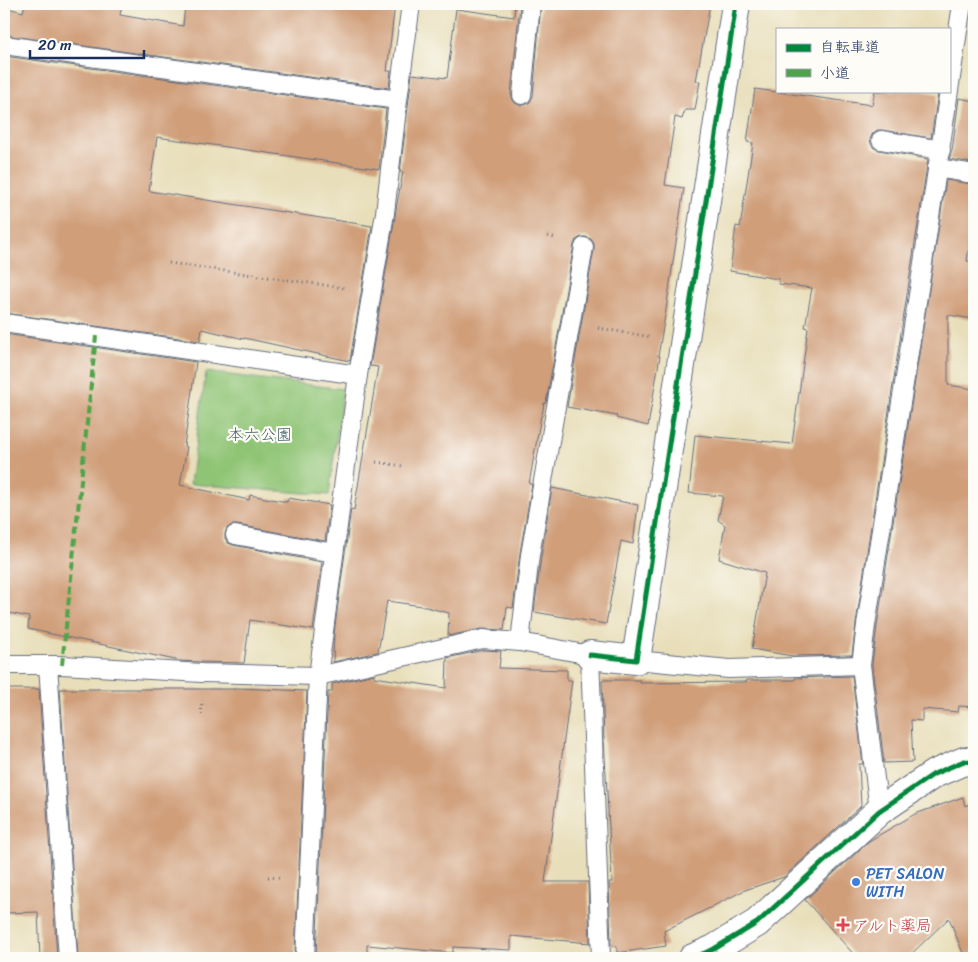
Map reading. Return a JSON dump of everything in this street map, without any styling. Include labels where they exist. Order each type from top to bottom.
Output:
[{"type":"street","points":[[590,655],[636,660],[736,4]]},
{"type":"street","points":[[710,955],[758,924],[878,811],[934,774],[964,761],[974,762]]},
{"type":"lane","points":[[305,958],[318,676],[358,375],[385,213],[411,4]]},
{"type":"lane","points":[[522,95],[531,4]]},
{"type":"lane","points":[[950,87],[962,4]]},
{"type":"lane","points":[[4,45],[398,100]]},
{"type":"lane","points":[[878,811],[861,665],[949,92]]},
{"type":"lane","points":[[881,140],[941,150]]},
{"type":"lane","points":[[938,168],[974,174]]},
{"type":"lane","points":[[520,642],[530,555],[584,247]]},
{"type":"lane","points":[[4,323],[358,375]]},
{"type":"lane","points":[[235,535],[334,553]]},
{"type":"lane","points":[[4,665],[62,665],[202,673],[318,676],[483,639],[520,642],[590,655],[600,958]]},
{"type":"lane","points":[[636,660],[729,669],[861,665]]},
{"type":"lane","points":[[48,665],[68,958]]},
{"type":"path","points":[[169,263],[372,292]]},
{"type":"path","points":[[570,324],[684,342]]},
{"type":"green space","name":"本六公園","points":[[206,372],[343,389],[329,495],[190,484]]},
{"type":"building","points":[[25,4],[122,4],[120,15],[183,26],[185,4],[395,4],[387,71],[391,71],[389,88],[4,35],[4,7],[23,12]]},
{"type":"building","points":[[515,4],[520,4],[511,94],[515,103],[521,106],[530,102],[533,96],[541,4],[710,4],[696,81],[700,81],[695,110],[685,110],[682,119],[675,117],[665,185],[684,188],[648,426],[616,418],[617,416],[567,407],[594,249],[591,239],[581,237],[576,240],[574,245],[546,403],[544,403],[541,416],[529,484],[532,484],[513,608],[507,607],[504,630],[481,629],[448,636],[449,613],[422,606],[387,601],[378,652],[333,662],[334,633],[351,509],[354,510],[378,367],[370,366],[403,172],[400,172],[412,74],[447,78],[456,9],[514,17]]},
{"type":"building","points":[[4,56],[386,109],[379,169],[157,137],[149,191],[372,226],[350,361],[202,329],[200,341],[4,313]]},
{"type":"building","points":[[755,89],[872,105],[875,92],[927,92],[938,94],[931,138],[877,130],[870,139],[874,148],[879,150],[928,159],[852,655],[792,656],[752,649],[765,573],[719,559],[725,525],[718,520],[723,496],[689,493],[695,435],[792,444],[808,328],[805,327],[812,288],[779,284],[778,279],[730,271],[736,226],[740,227],[753,143],[747,142]]},
{"type":"building","points":[[959,98],[974,101],[972,163],[949,159],[952,151]]},
{"type":"building","points":[[946,180],[971,184],[970,190],[974,191],[967,261],[974,262],[974,319],[948,315],[948,385],[974,389],[974,622],[971,663],[974,663],[974,707],[959,706],[958,712],[922,709],[922,721],[911,720],[913,762],[884,763],[872,665]]},
{"type":"building","points":[[4,334],[196,362],[184,446],[187,447],[180,485],[249,500],[250,495],[287,502],[288,498],[330,505],[325,541],[237,525],[227,528],[225,534],[228,543],[233,545],[322,562],[313,630],[250,620],[244,663],[180,661],[28,629],[29,617],[4,612]]},
{"type":"building","points":[[552,488],[638,505],[633,544],[621,541],[606,624],[534,612]]},
{"type":"building","points":[[484,650],[501,651],[499,668],[567,670],[567,680],[572,680],[545,882],[588,882],[590,943],[511,936],[511,950],[453,947],[453,953],[367,945],[367,958],[316,955],[328,692],[332,692],[332,684],[374,674],[374,677],[446,688],[447,658]]},
{"type":"building","points":[[852,676],[863,764],[859,764],[861,806],[784,877],[745,890],[664,931],[666,946],[617,953],[617,946],[611,945],[609,882],[612,882],[602,680],[640,680],[640,683],[746,682],[747,680],[795,680],[795,678]]},
{"type":"building","points":[[238,688],[307,691],[295,954],[289,954],[289,958],[78,958],[60,689]]},
{"type":"building","points":[[4,689],[39,689],[57,958],[40,958],[38,912],[7,913],[4,846]]},
{"type":"building","points":[[963,797],[965,806],[974,802],[974,958],[965,958],[949,918],[907,958],[857,958],[805,900],[869,841],[915,814]]},
{"type":"marked path","points":[[62,665],[96,336]]},
{"type":"cycle path","points":[[590,655],[636,660],[736,4]]},
{"type":"cycle path","points":[[693,958],[714,949],[757,923],[879,811],[934,774],[964,761],[974,762]]},
{"type":"place","name":"PET SALON WITH","points":[[856,882]]},
{"type":"place","name":"アルト薬局","points":[[843,925]]}]
